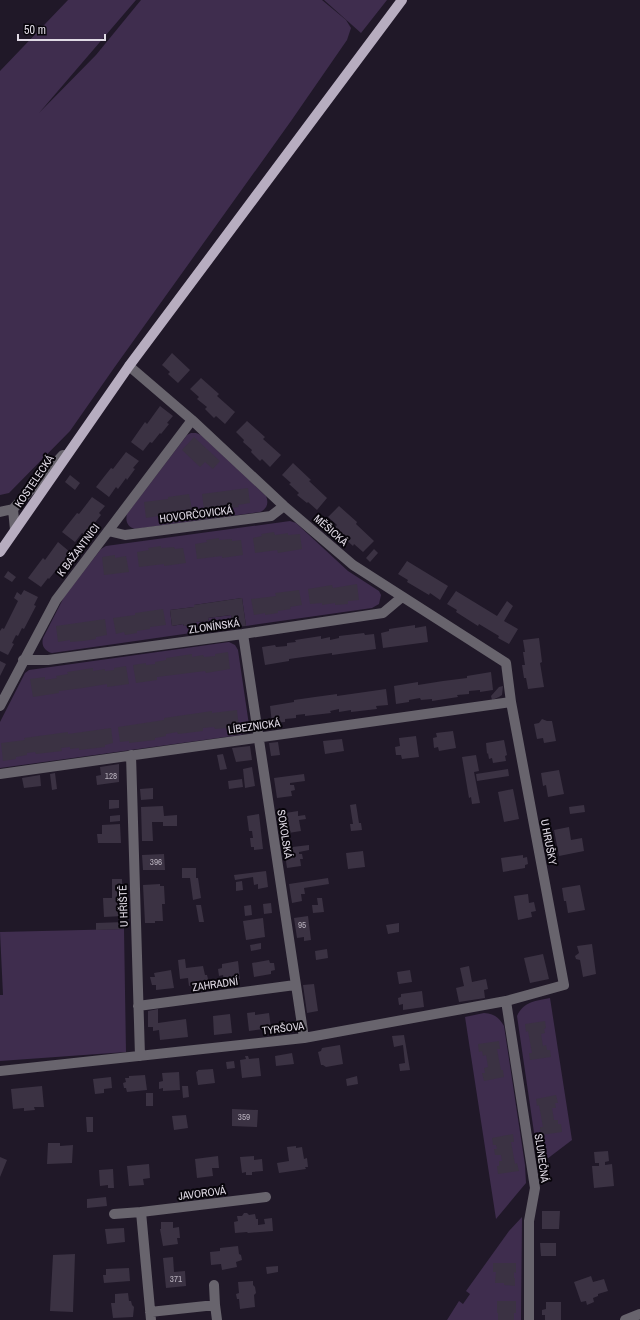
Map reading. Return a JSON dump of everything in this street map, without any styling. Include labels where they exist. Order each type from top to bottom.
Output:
[{"type":"main road","name":"KOSTELECKÁ","points":[[0,552],[129,366],[402,0]]},
{"type":"street","name":"MĚŠICKÁ","points":[[129,366],[192,420],[284,506],[353,565],[506,663],[511,702]]},
{"type":"street","name":"K BAŽANTNICI","points":[[0,706],[56,600],[192,420]]},
{"type":"street","points":[[0,512],[13,509],[74,444]]},
{"type":"street","name":"HOVORČOVICKÁ","points":[[108,530],[125,535],[271,516],[284,506]]},
{"type":"street","points":[[13,509],[15,530]]},
{"type":"street","name":"ZLONÍNSKÁ","points":[[23,660],[48,660],[243,634],[383,613],[402,597]]},
{"type":"street","name":"SOKOLSKÁ","points":[[243,634],[304,1038]]},
{"type":"street","name":"LÍBEZNICKÁ","points":[[0,774],[511,702]]},
{"type":"street","name":"U HRUŠKY","points":[[511,702],[564,985]]},
{"type":"street","name":"U HŘIŠTĚ","points":[[130,755],[140,1056]]},
{"type":"street","name":"ZAHRADNÍ","points":[[138,1006],[295,985]]},
{"type":"street","name":"TYRŠOVA","points":[[0,1071],[304,1038],[506,1000],[564,985]]},
{"type":"street","name":"SLUNEČNÁ","points":[[506,1000],[535,1188],[529,1222],[529,1320]]},
{"type":"street","name":"JAVOROVÁ","points":[[114,1214],[266,1197]]},
{"type":"street","points":[[141,1212],[150,1316],[215,1305]]},
{"type":"street","points":[[214,1285],[217,1320]]},
{"type":"street","points":[[625,1320],[640,1314]]},
{"type":"shaded area","points":[[68,0],[136,0],[39,113],[96,55],[141,0],[322,0],[346,20],[351,28],[347,40],[291,121],[70,431],[9,493],[0,495],[0,71]]},
{"type":"shaded area","points":[[324,0],[387,0],[361,33]]},
{"type":"shaded area","points":[[191,433],[201,435],[266,496],[266,507],[260,512],[135,529],[131,527],[127,522],[127,514],[187,435]]},
{"type":"shaded area","points":[[290,521],[296,523],[348,571],[379,591],[381,595],[379,604],[372,608],[246,626],[242,598],[170,610],[172,626],[183,624],[184,626],[196,625],[196,622],[209,621],[208,618],[231,615],[233,627],[52,653],[44,648],[43,638],[64,597],[101,549],[106,546]]},
{"type":"shaded area","points":[[229,642],[235,645],[238,650],[249,725],[245,733],[240,735],[0,768],[0,722],[25,673],[29,670]]},
{"type":"shaded area","points":[[124,929],[126,1052],[0,1061],[0,995],[3,995],[0,932]]},
{"type":"shaded area","points":[[550,998],[572,1140],[543,1162],[539,1167],[517,1016],[523,1007],[531,1002]]},
{"type":"shaded area","points":[[484,1013],[496,1016],[504,1026],[525,1165],[526,1183],[496,1219],[465,1017]]},
{"type":"shaded area","points":[[522,1217],[521,1320],[447,1320],[459,1301],[463,1304],[470,1294],[466,1291],[509,1231]]},
{"type":"building","points":[[172,353],[190,370],[178,383],[168,374],[170,372],[162,365]]},
{"type":"building","points":[[201,378],[219,394],[217,396],[235,412],[225,424],[216,416],[214,418],[205,409],[207,407],[197,399],[199,397],[190,389]]},
{"type":"building","points":[[160,406],[173,416],[161,434],[160,433],[152,443],[150,442],[143,451],[131,442],[145,422],[147,424]]},
{"type":"building","points":[[247,421],[265,437],[263,439],[281,455],[270,467],[262,459],[260,461],[251,452],[252,450],[243,442],[244,440],[236,432]]},
{"type":"building","points":[[194,437],[220,461],[213,469],[205,462],[200,467],[182,450]]},
{"type":"building","points":[[126,452],[139,461],[133,468],[135,469],[127,480],[126,478],[118,489],[116,487],[109,497],[96,487]]},
{"type":"building","points":[[293,463],[327,498],[317,510],[297,495],[299,493],[282,475]]},
{"type":"building","points":[[70,475],[80,483],[75,490],[65,482]]},
{"type":"building","points":[[248,488],[250,503],[238,505],[239,507],[213,511],[213,508],[204,510],[202,494]]},
{"type":"building","points":[[189,494],[192,509],[183,510],[183,513],[170,514],[171,517],[158,518],[158,516],[146,518],[144,502],[168,499],[168,497]]},
{"type":"building","points":[[92,497],[105,506],[99,513],[101,515],[93,525],[91,524],[84,534],[82,533],[75,542],[62,532]]},
{"type":"building","points":[[339,506],[357,522],[356,524],[374,541],[363,552],[343,537],[345,536],[335,527],[337,525],[328,517]]},
{"type":"building","points":[[274,532],[275,535],[288,533],[288,535],[300,534],[302,549],[278,553],[277,550],[255,553],[253,538],[262,536],[261,534]]},
{"type":"building","points":[[219,538],[219,540],[241,540],[243,555],[197,559],[195,544],[207,542],[206,540]]},
{"type":"building","points":[[58,542],[70,552],[65,559],[67,560],[59,570],[57,569],[49,579],[48,578],[41,587],[28,578],[43,558],[45,560]]},
{"type":"building","points":[[161,546],[161,548],[183,548],[186,563],[139,567],[137,552],[149,550],[148,548]]},
{"type":"building","points":[[374,549],[378,553],[370,562],[366,558]]},
{"type":"building","points":[[115,555],[115,558],[126,556],[129,572],[104,575],[102,557]]},
{"type":"building","points":[[407,561],[448,586],[440,600],[430,593],[429,595],[407,582],[408,580],[398,574]]},
{"type":"building","points":[[8,571],[16,577],[12,582],[4,577]]},
{"type":"building","points":[[357,584],[359,600],[348,601],[348,604],[310,604],[308,589],[332,585],[333,588]]},
{"type":"building","points":[[24,590],[38,597],[34,605],[36,606],[24,629],[22,628],[18,636],[16,635],[12,643],[14,644],[8,655],[0,651],[0,631],[2,628],[4,629],[18,601],[14,598],[17,592],[21,595]]},
{"type":"building","points":[[299,590],[302,605],[290,607],[291,609],[278,611],[278,613],[254,615],[251,599],[276,596],[275,593]]},
{"type":"building","points":[[456,591],[497,616],[507,601],[513,606],[504,621],[518,629],[509,644],[498,638],[499,636],[479,624],[478,626],[456,612],[457,610],[447,604]]},
{"type":"building","points":[[242,598],[246,626],[233,627],[231,615],[208,618],[209,621],[196,622],[196,625],[184,626],[183,624],[172,626],[170,610]]},
{"type":"building","points":[[163,609],[166,625],[150,627],[150,629],[137,631],[137,633],[125,635],[124,632],[116,634],[113,618]]},
{"type":"building","points":[[105,619],[107,635],[96,637],[96,639],[83,641],[70,642],[70,640],[58,642],[56,626]]},
{"type":"building","points":[[415,625],[415,628],[426,626],[428,642],[383,648],[381,633],[389,631],[389,629]]},
{"type":"building","points":[[364,633],[365,635],[374,634],[376,649],[289,659],[289,661],[265,665],[262,647],[275,645],[276,647],[287,646],[287,643],[296,642],[295,640],[321,636],[321,639],[330,637],[330,640],[339,638],[339,636]]},
{"type":"building","points":[[539,638],[542,662],[540,663],[544,687],[528,689],[526,678],[524,678],[522,665],[525,665],[523,640]]},
{"type":"building","points":[[228,652],[230,669],[206,673],[205,671],[157,677],[157,680],[136,683],[133,665],[146,663],[146,665],[155,664],[155,662],[166,660],[166,658],[192,654],[192,657],[203,655],[204,657],[215,656],[215,654]]},
{"type":"building","points":[[0,661],[6,664],[0,676]]},
{"type":"building","points":[[126,666],[129,684],[107,687],[107,684],[59,691],[59,693],[33,697],[30,679],[45,677],[45,680],[68,674],[67,672],[93,668],[93,671],[105,669],[105,671]]},
{"type":"building","points":[[491,672],[493,690],[480,692],[480,690],[469,691],[469,694],[457,695],[458,697],[432,701],[432,699],[421,700],[420,698],[409,700],[409,702],[396,704],[394,686],[418,682],[418,685],[467,678],[467,676]]},
{"type":"building","points":[[503,686],[502,695],[492,700],[491,696],[499,687]]},
{"type":"building","points":[[386,689],[388,705],[376,706],[377,709],[339,712],[339,709],[330,711],[331,713],[305,716],[305,714],[296,715],[296,718],[285,719],[285,722],[272,723],[270,706],[294,702],[294,700]]},
{"type":"building","points":[[237,710],[239,728],[226,730],[226,728],[203,728],[203,731],[166,734],[166,736],[155,738],[155,740],[129,743],[129,741],[120,742],[118,727],[212,711],[212,713]]},
{"type":"building","points":[[542,719],[552,721],[556,741],[544,743],[543,738],[537,739],[534,724],[539,723]]},
{"type":"building","points":[[111,728],[113,743],[105,745],[105,747],[79,750],[79,748],[70,749],[70,747],[61,748],[62,751],[36,754],[35,752],[27,753],[27,755],[16,757],[16,759],[3,761],[1,743],[25,740],[24,738],[68,732],[68,734]]},
{"type":"building","points":[[453,731],[456,748],[439,751],[438,747],[434,748],[433,738],[437,737],[436,733]]},
{"type":"building","points":[[416,736],[419,757],[402,759],[401,755],[396,755],[395,747],[400,746],[399,738]]},
{"type":"building","points":[[342,739],[344,751],[325,754],[323,741]]},
{"type":"building","points":[[504,740],[507,755],[505,756],[506,761],[493,763],[492,758],[489,759],[488,753],[487,754],[486,743]]},
{"type":"building","points":[[278,742],[280,755],[271,756],[269,743]]},
{"type":"building","points":[[250,746],[252,760],[236,762],[232,748]]},
{"type":"building","points":[[223,754],[227,769],[220,770],[217,755]]},
{"type":"building","points":[[476,755],[479,771],[474,772],[480,803],[472,804],[471,797],[469,798],[462,757]]},
{"type":"building","points":[[119,764],[119,782],[97,785],[96,776],[101,775],[100,767]]},
{"type":"building","points":[[252,767],[255,786],[245,788],[243,769]]},
{"type":"building","points":[[508,769],[509,776],[477,781],[476,774]]},
{"type":"building","points":[[559,770],[564,794],[548,797],[546,785],[543,786],[541,773]]},
{"type":"building","points":[[55,773],[57,789],[52,790],[50,774]]},
{"type":"building","points":[[304,774],[305,781],[290,783],[290,785],[294,785],[295,790],[291,791],[292,796],[277,798],[274,778]]},
{"type":"building","points":[[40,775],[41,786],[24,788],[22,778]]},
{"type":"building","points":[[242,779],[243,787],[229,789],[228,781]]},
{"type":"building","points":[[153,788],[153,799],[141,800],[140,789]]},
{"type":"building","points":[[513,789],[519,819],[504,822],[498,792]]},
{"type":"building","points":[[109,800],[119,800],[119,808],[109,809]]},
{"type":"building","points":[[356,804],[359,823],[361,823],[362,830],[351,831],[350,824],[353,824],[350,805]]},
{"type":"building","points":[[584,805],[585,812],[570,814],[569,807]]},
{"type":"building","points":[[163,806],[164,816],[177,815],[177,826],[163,826],[163,822],[152,822],[153,841],[142,841],[141,807]]},
{"type":"building","points":[[298,811],[298,816],[305,815],[306,819],[299,820],[301,831],[282,834],[279,814]]},
{"type":"building","points":[[259,814],[263,849],[254,850],[254,847],[251,847],[250,838],[253,838],[252,831],[249,831],[247,816]]},
{"type":"building","points":[[120,815],[120,821],[110,822],[110,816]]},
{"type":"building","points":[[120,824],[121,843],[98,843],[97,834],[102,834],[102,825]]},
{"type":"building","points":[[569,827],[571,840],[582,838],[584,851],[559,856],[554,830]]},
{"type":"building","points":[[309,845],[309,850],[299,852],[299,854],[302,854],[303,859],[300,859],[301,866],[287,868],[284,848]]},
{"type":"building","points":[[363,851],[365,867],[348,869],[346,853]]},
{"type":"building","points":[[164,854],[165,870],[143,870],[142,855]]},
{"type":"building","points":[[523,855],[523,858],[527,857],[528,864],[525,865],[525,868],[503,872],[501,858]]},
{"type":"building","points":[[182,868],[196,868],[196,878],[198,878],[201,898],[193,900],[190,878],[182,878]]},
{"type":"building","points":[[266,871],[268,887],[258,889],[258,884],[254,885],[253,877],[235,880],[234,875]]},
{"type":"building","points":[[328,878],[329,884],[304,888],[305,894],[301,894],[302,901],[292,903],[289,884]]},
{"type":"building","points":[[112,879],[122,879],[123,916],[104,917],[103,898],[112,898]]},
{"type":"building","points":[[242,881],[243,890],[236,891],[236,882]]},
{"type":"building","points":[[160,884],[160,886],[164,886],[165,904],[162,904],[163,921],[145,923],[143,885]]},
{"type":"building","points":[[580,885],[585,910],[568,913],[562,888]]},
{"type":"building","points":[[528,894],[529,903],[534,902],[536,911],[531,912],[532,917],[518,920],[514,896]]},
{"type":"building","points":[[317,898],[322,898],[324,912],[313,913],[312,905],[318,905]]},
{"type":"building","points":[[271,903],[272,913],[264,914],[263,904]]},
{"type":"building","points":[[196,905],[201,905],[204,922],[199,922]]},
{"type":"building","points":[[251,905],[252,915],[245,916],[244,906]]},
{"type":"building","points":[[308,916],[311,940],[304,941],[304,937],[297,938],[294,918]]},
{"type":"building","points":[[263,918],[265,937],[246,940],[243,921]]},
{"type":"building","points":[[124,922],[124,929],[96,930],[96,923]]},
{"type":"building","points":[[399,923],[399,932],[388,934],[386,925]]},
{"type":"building","points":[[261,943],[261,949],[251,951],[250,945]]},
{"type":"building","points":[[592,944],[596,974],[583,977],[580,960],[576,959],[575,956],[579,953],[577,946]]},
{"type":"building","points":[[327,949],[328,958],[316,960],[315,951]]},
{"type":"building","points":[[543,954],[549,979],[530,983],[524,958]]},
{"type":"building","points":[[185,959],[186,968],[203,966],[209,983],[189,986],[188,978],[180,979],[178,960]]},
{"type":"building","points":[[269,960],[270,963],[274,963],[275,970],[271,971],[271,974],[254,977],[252,963]]},
{"type":"building","points":[[238,961],[240,979],[224,981],[223,975],[219,976],[218,969],[222,968],[222,964]]},
{"type":"building","points":[[469,966],[472,982],[486,979],[488,989],[484,990],[485,998],[459,1002],[456,988],[464,986],[460,968]]},
{"type":"building","points":[[171,970],[174,988],[156,990],[156,985],[152,985],[150,977],[155,977],[154,973]]},
{"type":"building","points":[[410,970],[412,982],[399,984],[397,972]]},
{"type":"building","points":[[314,984],[318,1011],[307,1013],[303,985]]},
{"type":"building","points":[[422,991],[424,1007],[403,1010],[403,1004],[399,1005],[398,998],[401,997],[401,994]]},
{"type":"building","points":[[158,1009],[158,1023],[186,1019],[188,1037],[160,1040],[159,1030],[153,1031],[153,1027],[148,1027],[148,1011]]},
{"type":"building","points":[[255,1012],[255,1015],[269,1013],[271,1028],[249,1031],[247,1013]]},
{"type":"building","points":[[230,1014],[232,1033],[214,1035],[213,1016]]},
{"type":"building","points":[[545,1021],[545,1033],[541,1034],[543,1046],[546,1045],[547,1050],[550,1050],[551,1057],[530,1060],[529,1053],[532,1053],[528,1031],[526,1032],[525,1024]]},
{"type":"building","points":[[404,1035],[410,1070],[400,1071],[399,1064],[405,1063],[403,1045],[394,1047],[392,1036]]},
{"type":"building","points":[[499,1041],[500,1049],[497,1049],[501,1070],[503,1070],[504,1077],[484,1081],[482,1073],[485,1073],[484,1068],[488,1067],[486,1055],[483,1056],[482,1051],[479,1052],[478,1044]]},
{"type":"building","points":[[340,1045],[343,1064],[326,1067],[321,1065],[318,1052],[321,1051],[322,1048]]},
{"type":"building","points":[[292,1053],[294,1064],[276,1066],[275,1056]]},
{"type":"building","points":[[245,1056],[248,1056],[249,1059],[259,1058],[261,1076],[242,1078],[240,1060],[246,1059]]},
{"type":"building","points":[[234,1061],[235,1068],[227,1069],[226,1062]]},
{"type":"building","points":[[213,1069],[215,1083],[198,1085],[196,1072],[198,1070]]},
{"type":"building","points":[[179,1072],[180,1090],[163,1091],[163,1088],[159,1089],[159,1082],[163,1081],[162,1073]]},
{"type":"building","points":[[145,1075],[147,1090],[127,1092],[123,1083],[126,1082],[125,1078],[129,1078],[129,1076]]},
{"type":"building","points":[[357,1076],[358,1084],[347,1086],[346,1079]]},
{"type":"building","points":[[111,1077],[112,1088],[104,1089],[104,1093],[95,1094],[93,1079]]},
{"type":"building","points":[[42,1086],[44,1107],[34,1107],[35,1110],[24,1111],[24,1108],[13,1109],[11,1089]]},
{"type":"building","points":[[182,1086],[188,1086],[189,1097],[183,1098]]},
{"type":"building","points":[[146,1093],[153,1093],[153,1106],[146,1106]]},
{"type":"building","points":[[556,1095],[558,1103],[555,1103],[556,1108],[552,1108],[554,1120],[558,1120],[558,1124],[561,1124],[562,1132],[541,1135],[540,1127],[543,1127],[539,1105],[537,1106],[536,1099]]},
{"type":"building","points":[[232,1109],[258,1110],[257,1127],[232,1126]]},
{"type":"building","points":[[186,1115],[188,1128],[174,1130],[172,1116]]},
{"type":"building","points":[[86,1117],[93,1117],[93,1132],[87,1132]]},
{"type":"building","points":[[513,1134],[514,1142],[511,1142],[515,1164],[517,1163],[519,1171],[498,1174],[497,1166],[499,1166],[499,1161],[502,1161],[501,1155],[495,1155],[494,1149],[497,1149],[496,1145],[493,1145],[492,1138]]},
{"type":"building","points":[[48,1143],[60,1143],[60,1146],[73,1145],[72,1163],[47,1164]]},
{"type":"building","points":[[296,1146],[296,1148],[302,1147],[304,1159],[307,1158],[308,1167],[305,1167],[306,1169],[279,1173],[277,1163],[289,1161],[287,1147]]},
{"type":"building","points":[[608,1151],[609,1161],[605,1162],[605,1165],[612,1164],[614,1186],[594,1188],[592,1166],[599,1166],[599,1163],[595,1163],[594,1152]]},
{"type":"building","points":[[218,1156],[219,1168],[212,1168],[213,1176],[197,1178],[195,1159]]},
{"type":"building","points":[[254,1156],[254,1160],[262,1159],[263,1171],[252,1172],[252,1175],[246,1175],[246,1172],[242,1173],[240,1157]]},
{"type":"building","points":[[0,1157],[7,1160],[0,1177]]},
{"type":"building","points":[[149,1164],[150,1178],[143,1179],[144,1185],[129,1186],[127,1166]]},
{"type":"building","points":[[113,1169],[114,1188],[108,1188],[108,1185],[100,1186],[99,1170]]},
{"type":"building","points":[[106,1197],[107,1206],[87,1208],[87,1199]]},
{"type":"building","points":[[542,1211],[560,1211],[559,1229],[542,1229]]},
{"type":"building","points":[[244,1213],[249,1215],[255,1214],[256,1219],[258,1219],[258,1225],[265,1224],[264,1219],[272,1218],[273,1231],[235,1233],[234,1222],[238,1221],[237,1216],[242,1216]]},
{"type":"building","points":[[161,1222],[173,1222],[173,1228],[179,1227],[180,1238],[177,1238],[178,1244],[163,1246],[160,1229]]},
{"type":"building","points":[[124,1228],[125,1242],[107,1244],[105,1229]]},
{"type":"building","points":[[540,1243],[556,1243],[556,1256],[541,1256]]},
{"type":"building","points":[[238,1246],[239,1254],[241,1255],[242,1260],[236,1262],[237,1267],[222,1270],[221,1264],[211,1265],[210,1252],[220,1251],[220,1248]]},
{"type":"building","points":[[75,1254],[73,1312],[50,1311],[53,1255]]},
{"type":"building","points":[[173,1257],[174,1272],[185,1271],[186,1286],[166,1288],[163,1258]]},
{"type":"building","points":[[493,1263],[516,1263],[516,1273],[514,1272],[515,1286],[504,1285],[504,1283],[495,1283],[496,1272],[493,1272]]},
{"type":"building","points":[[278,1266],[278,1272],[267,1274],[266,1267]]},
{"type":"building","points":[[129,1268],[130,1281],[104,1283],[103,1275],[106,1275],[106,1269]]},
{"type":"building","points":[[591,1276],[593,1282],[604,1279],[608,1291],[598,1294],[598,1296],[593,1298],[594,1302],[587,1305],[586,1301],[581,1302],[574,1282]]},
{"type":"building","points":[[253,1281],[256,1293],[254,1295],[255,1307],[240,1309],[239,1299],[237,1299],[236,1294],[239,1293],[238,1282]]},
{"type":"building","points":[[128,1293],[129,1301],[131,1301],[134,1307],[133,1317],[113,1318],[111,1303],[115,1303],[115,1294]]},
{"type":"building","points":[[497,1301],[516,1301],[516,1313],[514,1313],[514,1320],[498,1320]]},
{"type":"building","points":[[546,1302],[561,1302],[561,1320],[545,1320],[545,1315],[542,1315],[542,1310],[546,1309]]}]
